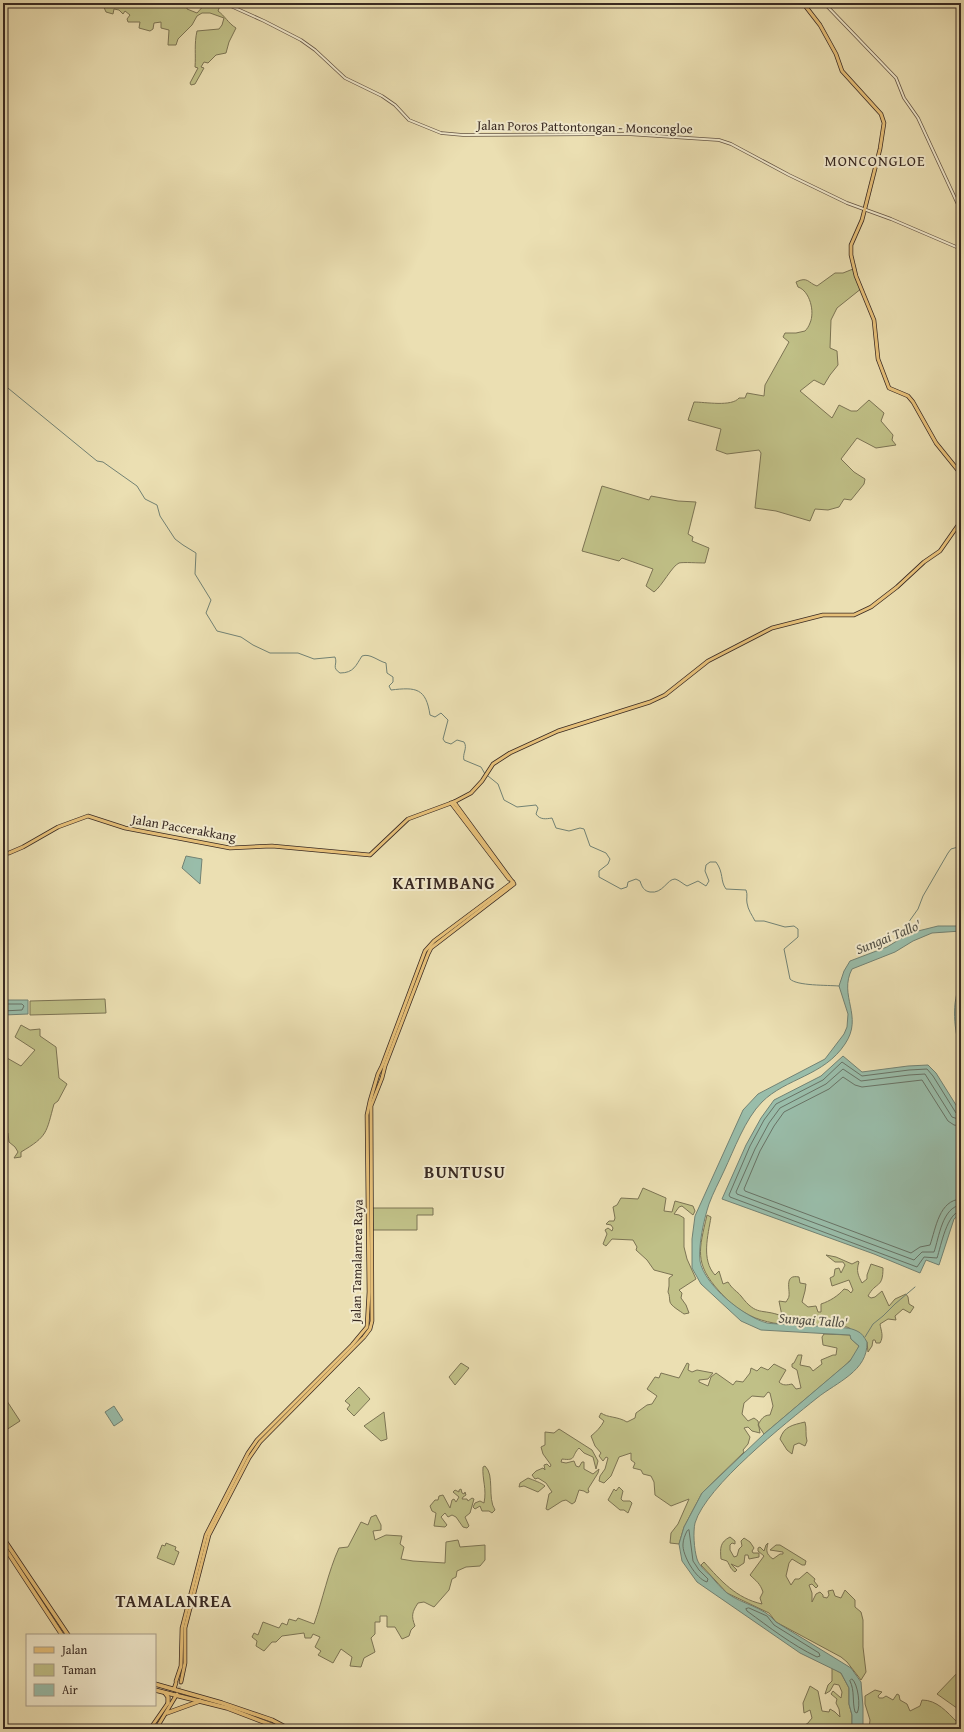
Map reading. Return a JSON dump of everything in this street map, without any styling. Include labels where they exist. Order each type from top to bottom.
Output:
[{"type":"highway","points":[[3,1538],[61,1634]]},
{"type":"highway","points":[[3,1545],[67,1634]]},
{"type":"highway","points":[[156,1684],[272,1720],[289,1729]]},
{"type":"highway","points":[[156,1690],[227,1708],[282,1729]]},
{"type":"highway","points":[[176,1695],[178,1690]]},
{"type":"highway","points":[[176,1695],[178,1690]]},
{"type":"highway","points":[[164,1692],[168,1697],[168,1703]]},
{"type":"highway","points":[[167,1713],[201,1701]]},
{"type":"highway","points":[[270,1724],[272,1720]]},
{"type":"main road","points":[[803,3],[820,25],[836,54],[842,71],[884,118],[880,149],[865,210],[851,245],[852,262],[856,276],[874,320],[878,359],[885,381],[889,388],[908,396],[913,402],[936,443],[961,474]]},
{"type":"main road","name":"Jalan Paccerakkang","points":[[3,854],[9,854],[23,848],[58,827],[88,816],[125,828],[230,848],[272,846],[370,855],[408,819],[471,793],[485,777],[494,762],[542,737],[646,704],[663,697],[708,661],[772,628],[820,616],[848,616],[863,611],[878,602],[924,562],[938,553],[961,521]]},
{"type":"main road","name":"Jalan Tamalanrea Raya","points":[[319,1380],[364,1337],[371,1326],[370,1107],[409,998],[431,948],[513,883],[452,802]]},
{"type":"main road","name":"Jalan Tamalanrea Raya","points":[[178,1690],[176,1682],[180,1666],[183,1628],[209,1535],[232,1487],[260,1442],[352,1346],[367,1327],[369,1292],[367,1115],[378,1074],[393,1043]]},
{"type":"main road","name":"Jalan Tamalanrea Raya","points":[[181,1682],[185,1663],[183,1628]]},
{"type":"main road","points":[[156,1729],[167,1713],[176,1695]]},
{"type":"main road","points":[[150,1729],[168,1703]]},
{"type":"street","name":"Jalan Poros Pattontongan - Moncongloe","points":[[224,3],[264,20],[301,40],[315,50],[345,78],[382,96],[395,105],[409,120],[441,133],[463,135],[623,134],[716,139],[734,146],[834,197],[891,219],[961,249]]},
{"type":"street","points":[[824,3],[896,78],[903,96],[918,118],[961,211]]},
{"type":"green space","points":[[102,3],[172,3],[175,5],[176,3],[184,3],[187,6],[187,9],[197,13],[206,3],[221,3],[218,11],[236,28],[229,42],[226,53],[216,55],[208,63],[204,62],[201,67],[204,68],[195,84],[191,85],[190,83],[198,68],[195,67],[197,31],[219,29],[224,18],[210,13],[202,13],[197,16],[192,25],[178,39],[176,45],[168,45],[169,30],[161,28],[161,22],[154,23],[153,29],[150,31],[139,28],[140,22],[128,22],[127,19],[130,15],[125,11],[123,14],[119,10],[114,9],[113,14],[106,12]]},
{"type":"green space","points":[[853,269],[862,288],[837,308],[831,320],[830,348],[837,351],[838,365],[824,385],[814,380],[800,391],[832,418],[839,405],[851,411],[857,411],[869,400],[884,413],[881,421],[893,435],[892,440],[896,445],[876,448],[857,438],[841,459],[854,472],[865,479],[864,484],[851,500],[844,499],[839,507],[828,510],[815,509],[810,521],[776,511],[755,508],[761,453],[759,450],[727,454],[716,450],[721,429],[688,420],[694,402],[731,402],[736,401],[739,398],[745,398],[747,393],[764,396],[765,385],[789,342],[783,337],[785,333],[805,331],[811,318],[812,308],[808,297],[802,289],[798,287],[796,282],[806,280],[817,286],[835,273],[843,273]]},
{"type":"green space","points":[[602,486],[649,500],[651,496],[678,501],[696,502],[688,534],[693,537],[692,541],[709,548],[705,563],[679,563],[673,568],[654,592],[646,586],[653,569],[622,558],[619,561],[582,551]]},
{"type":"green space","points":[[105,999],[106,1013],[30,1015],[30,1001]]},
{"type":"green space","points":[[21,1025],[30,1030],[40,1029],[40,1036],[56,1047],[59,1078],[67,1084],[58,1101],[54,1104],[45,1133],[30,1147],[21,1152],[21,1157],[14,1158],[18,1152],[9,1142],[8,1133],[3,1129],[3,1119],[7,1113],[3,1110],[3,1048],[7,1051],[7,1058],[21,1066],[35,1050],[15,1037]]},
{"type":"green space","points":[[643,1188],[666,1198],[664,1211],[672,1212],[675,1201],[693,1206],[695,1211],[693,1215],[682,1206],[679,1207],[674,1214],[684,1218],[684,1247],[687,1259],[696,1279],[679,1290],[682,1293],[681,1298],[689,1313],[684,1314],[670,1302],[668,1292],[669,1278],[673,1275],[654,1270],[647,1260],[636,1250],[637,1247],[633,1240],[612,1239],[606,1246],[603,1244],[607,1234],[605,1230],[608,1228],[612,1231],[613,1228],[611,1225],[606,1224],[609,1221],[614,1221],[615,1218],[613,1207],[617,1205],[621,1198],[638,1199]]},
{"type":"green space","points":[[372,1208],[433,1208],[433,1215],[417,1215],[417,1230],[373,1230]]},
{"type":"green space","points":[[707,1215],[711,1217],[707,1239],[707,1255],[711,1269],[715,1275],[719,1271],[723,1284],[728,1282],[746,1303],[755,1309],[782,1316],[779,1301],[786,1302],[789,1297],[789,1283],[791,1278],[794,1277],[799,1277],[800,1283],[806,1284],[802,1302],[808,1307],[816,1306],[818,1312],[821,1312],[821,1304],[834,1298],[844,1289],[851,1293],[853,1290],[849,1280],[832,1286],[830,1278],[834,1276],[835,1269],[839,1268],[841,1273],[845,1265],[843,1262],[835,1262],[826,1255],[836,1257],[852,1264],[858,1261],[858,1273],[862,1283],[867,1279],[871,1264],[883,1268],[882,1279],[868,1296],[871,1298],[875,1297],[882,1291],[889,1306],[895,1299],[906,1294],[909,1304],[914,1307],[910,1313],[903,1309],[895,1316],[896,1320],[888,1319],[880,1324],[882,1338],[880,1343],[876,1343],[875,1340],[873,1340],[872,1346],[868,1352],[867,1342],[847,1327],[780,1324],[755,1318],[743,1312],[731,1303],[719,1291],[705,1272],[702,1264],[701,1247]]},
{"type":"green space","points":[[824,1334],[850,1335],[851,1339],[859,1346],[849,1362],[764,1434],[759,1426],[760,1433],[752,1431],[748,1427],[744,1428],[750,1437],[748,1444],[743,1450],[744,1452],[702,1493],[684,1527],[679,1544],[670,1543],[671,1533],[678,1524],[689,1499],[671,1506],[655,1495],[654,1482],[651,1476],[643,1474],[641,1470],[633,1468],[635,1463],[631,1460],[631,1453],[619,1457],[611,1476],[604,1483],[599,1481],[600,1476],[605,1469],[608,1458],[606,1457],[603,1461],[599,1456],[601,1453],[595,1446],[591,1436],[604,1421],[599,1417],[601,1413],[627,1422],[635,1418],[636,1413],[647,1405],[652,1404],[657,1396],[647,1389],[655,1377],[659,1378],[661,1373],[679,1378],[687,1363],[689,1364],[688,1370],[692,1372],[697,1370],[713,1373],[708,1379],[699,1380],[699,1382],[708,1386],[711,1377],[716,1373],[733,1385],[736,1381],[743,1382],[750,1373],[751,1368],[757,1371],[761,1367],[768,1370],[774,1364],[786,1370],[779,1382],[784,1385],[792,1384],[796,1389],[801,1388],[797,1370],[792,1367],[792,1364],[798,1355],[802,1355],[800,1365],[810,1367],[813,1371],[822,1364],[821,1360],[836,1355],[837,1348],[823,1345],[822,1337]],"holes":[[[768,1392],[770,1393],[773,1406],[770,1415],[764,1417],[759,1424],[754,1418],[748,1421],[742,1414],[744,1403],[752,1396],[764,1397]]]},
{"type":"green space","points":[[461,1363],[469,1368],[455,1385],[449,1377]]},
{"type":"green space","points":[[359,1387],[370,1399],[354,1416],[347,1409],[350,1405],[345,1401]]},
{"type":"green space","points":[[3,1395],[20,1421],[3,1432]]},
{"type":"green space","points":[[384,1412],[387,1439],[381,1441],[364,1426]]},
{"type":"green space","points":[[805,1422],[807,1441],[805,1446],[799,1443],[794,1445],[792,1454],[787,1450],[780,1439],[784,1431],[797,1424]]},
{"type":"green space","points":[[559,1429],[592,1450],[598,1461],[596,1469],[593,1457],[584,1453],[579,1448],[572,1459],[562,1459],[561,1462],[566,1463],[574,1461],[576,1466],[579,1467],[582,1462],[584,1462],[584,1469],[593,1474],[599,1469],[588,1489],[589,1492],[587,1493],[579,1490],[575,1502],[572,1504],[566,1500],[562,1501],[548,1510],[546,1509],[549,1494],[552,1492],[546,1483],[538,1478],[535,1479],[532,1475],[536,1471],[543,1468],[545,1470],[544,1465],[547,1464],[550,1467],[551,1465],[543,1454],[541,1447],[545,1445],[545,1432],[554,1433]]},
{"type":"green space","points":[[485,1466],[490,1475],[491,1499],[495,1510],[492,1513],[489,1511],[482,1511],[480,1506],[475,1509],[473,1507],[475,1503],[480,1501],[484,1503],[485,1493],[483,1467]]},
{"type":"green space","points":[[528,1478],[545,1486],[538,1492],[524,1486],[519,1487],[520,1483]]},
{"type":"green space","points":[[619,1487],[623,1491],[621,1499],[632,1503],[628,1513],[624,1510],[620,1510],[608,1500],[614,1489],[616,1491]]},
{"type":"green space","points":[[461,1489],[462,1493],[464,1494],[465,1492],[466,1495],[462,1499],[467,1499],[468,1501],[472,1498],[474,1499],[470,1513],[465,1517],[469,1526],[467,1528],[463,1527],[456,1517],[452,1515],[448,1517],[445,1513],[441,1517],[447,1525],[445,1527],[434,1526],[436,1513],[432,1511],[430,1506],[435,1500],[438,1500],[439,1496],[443,1495],[450,1508],[452,1500],[454,1499],[456,1502],[459,1497],[453,1492],[455,1490],[459,1492]]},
{"type":"green space","points":[[376,1515],[381,1525],[381,1530],[373,1531],[375,1540],[386,1535],[402,1536],[400,1544],[404,1547],[401,1559],[445,1563],[446,1542],[458,1540],[460,1547],[485,1545],[485,1560],[480,1566],[466,1567],[457,1571],[456,1577],[452,1579],[449,1590],[434,1607],[424,1602],[418,1603],[413,1614],[415,1626],[411,1630],[409,1636],[402,1639],[395,1627],[387,1627],[387,1616],[380,1616],[380,1622],[375,1622],[375,1634],[371,1638],[375,1652],[364,1658],[361,1667],[350,1666],[352,1657],[341,1649],[333,1663],[318,1655],[321,1651],[315,1647],[320,1637],[313,1634],[311,1638],[305,1638],[304,1633],[282,1636],[276,1642],[272,1642],[264,1651],[256,1646],[257,1641],[252,1637],[254,1633],[258,1635],[263,1622],[279,1628],[282,1623],[287,1625],[289,1619],[296,1621],[298,1618],[314,1624],[339,1548],[348,1547],[361,1522],[368,1525],[371,1517]]},
{"type":"green space","points":[[730,1537],[735,1541],[735,1544],[732,1543],[730,1545],[730,1550],[734,1557],[737,1556],[739,1549],[742,1546],[741,1541],[744,1538],[750,1542],[754,1548],[752,1551],[753,1553],[759,1553],[759,1557],[749,1559],[748,1555],[745,1555],[744,1563],[738,1567],[731,1564],[737,1570],[735,1572],[727,1561],[721,1559],[722,1543]]},
{"type":"green space","points":[[166,1543],[176,1547],[175,1550],[179,1552],[174,1565],[157,1558],[162,1545],[165,1546]]},
{"type":"green space","points":[[768,1543],[767,1552],[773,1559],[780,1554],[783,1554],[783,1552],[770,1550],[776,1545],[780,1545],[806,1561],[805,1565],[802,1565],[792,1559],[789,1563],[786,1576],[791,1585],[795,1579],[799,1579],[807,1572],[815,1579],[814,1581],[818,1586],[816,1588],[812,1584],[809,1585],[812,1593],[812,1602],[816,1594],[820,1592],[823,1597],[827,1598],[829,1595],[828,1591],[833,1590],[835,1596],[841,1598],[845,1590],[855,1600],[855,1607],[861,1612],[863,1620],[863,1647],[866,1672],[861,1680],[847,1662],[841,1657],[776,1622],[769,1613],[727,1593],[701,1565],[704,1562],[723,1582],[744,1598],[762,1604],[760,1598],[763,1592],[762,1589],[758,1582],[750,1575],[764,1556],[758,1551],[758,1548],[760,1547],[764,1551]]},
{"type":"green space","points":[[832,1668],[841,1673],[849,1688],[852,1729],[804,1729],[805,1725],[812,1718],[810,1710],[804,1713],[803,1703],[810,1686],[818,1691],[822,1711],[829,1712],[830,1709],[840,1717],[839,1709],[836,1703],[837,1699],[831,1694],[833,1691],[841,1698],[842,1692],[839,1685],[834,1684],[830,1691],[825,1694],[828,1685],[832,1681]]},
{"type":"green space","points":[[961,1669],[961,1711],[937,1694]]},
{"type":"green space","points":[[875,1690],[882,1692],[878,1696],[879,1698],[886,1696],[893,1700],[897,1694],[899,1695],[900,1700],[907,1704],[910,1711],[920,1706],[922,1700],[937,1704],[957,1722],[957,1726],[954,1729],[898,1729],[897,1726],[894,1726],[894,1729],[869,1729],[870,1720],[865,1704],[865,1696]]},
{"type":"water","points":[[186,856],[202,859],[200,884],[182,868]]},
{"type":"water","points":[[938,926],[961,926],[961,931],[932,933],[913,941],[895,952],[852,969],[848,979],[848,988],[852,1024],[850,1034],[845,1044],[827,1063],[772,1094],[762,1102],[750,1117],[740,1135],[711,1200],[705,1217],[701,1240],[700,1261],[709,1280],[726,1299],[747,1314],[767,1323],[851,1329],[863,1335],[867,1342],[866,1352],[862,1361],[850,1375],[817,1398],[786,1423],[748,1456],[714,1491],[702,1508],[695,1523],[694,1531],[697,1559],[704,1570],[720,1587],[733,1597],[765,1612],[776,1622],[851,1668],[861,1682],[863,1707],[863,1729],[852,1729],[849,1688],[841,1673],[800,1653],[697,1582],[682,1561],[679,1544],[684,1527],[702,1493],[764,1434],[850,1361],[859,1346],[851,1339],[850,1335],[761,1330],[741,1321],[701,1284],[692,1268],[692,1239],[695,1216],[743,1110],[758,1094],[825,1059],[844,1034],[847,1027],[848,1014],[839,986],[844,971],[850,961],[887,947],[910,933]]},
{"type":"water","points":[[961,982],[961,1052],[955,1026],[955,1007]]},
{"type":"water","points":[[3,1000],[28,1000],[28,1014],[4,1015],[3,1018]]},
{"type":"water","points":[[843,1056],[862,1072],[928,1065],[936,1073],[961,1113],[961,1213],[954,1219],[939,1265],[926,1260],[920,1273],[874,1254],[722,1199],[746,1145],[761,1118],[774,1100],[821,1076]]},
{"type":"water","points":[[114,1406],[123,1420],[114,1426],[105,1412]]},
{"type":"waterway","points":[[3,384],[97,461],[103,462],[137,486],[145,499],[157,505],[160,516],[175,539],[196,553],[195,574],[211,600],[206,613],[217,631],[241,637],[253,645],[270,653],[298,653],[314,659],[335,657],[335,667],[340,673],[345,673],[352,670],[362,656],[365,655],[371,656],[386,663],[387,673],[393,677],[393,682],[389,686],[391,690],[413,689],[422,694],[426,699],[430,715],[435,717],[441,713],[448,720],[443,739],[445,742],[451,744],[457,740],[464,742],[464,760],[481,767],[485,774]]},
{"type":"waterway","points":[[488,776],[498,784],[504,800],[517,807],[536,805],[538,808],[536,814],[543,819],[552,818],[556,828],[569,831],[580,828],[584,829],[590,846],[606,853],[610,859],[608,864],[599,871],[599,877],[621,889],[627,887],[628,882],[636,879],[640,881],[645,890],[650,892],[662,889],[670,881],[675,879],[687,886],[698,881],[706,886],[709,881],[705,871],[706,865],[710,862],[716,862],[726,889],[746,890],[749,910],[755,921],[764,921],[785,927],[794,926],[798,929],[798,937],[784,949],[790,979],[805,984],[839,986]]},
{"type":"waterway","name":"Sungai Tallo'","points":[[908,935],[908,923],[918,909],[923,896],[948,853],[951,849],[958,847],[961,849]]},
{"type":"waterway","points":[[865,1337],[873,1324],[915,1287]]},
{"type":"tunnel","points":[[181,1682],[179,1689],[181,1691]]},
{"type":"district","name":"MONCONGLOE","points":[[875,160]]},
{"type":"district","name":"KATIMBANG","points":[[444,882]]},
{"type":"district","name":"BUNTUSU","points":[[465,1171]]},
{"type":"district","name":"TAMALANREA","points":[[174,1600]]}]
